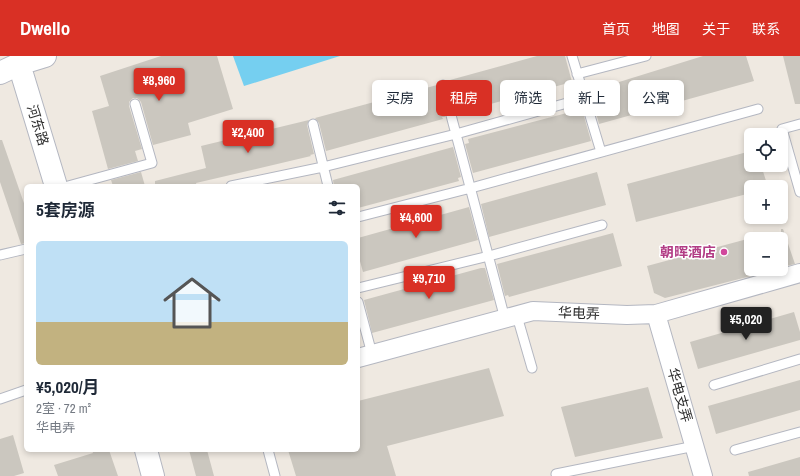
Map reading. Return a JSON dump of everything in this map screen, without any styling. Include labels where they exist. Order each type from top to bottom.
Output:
[{"type":"street","points":[[9,69],[46,56]]},
{"type":"street","name":"河东路","points":[[9,69],[55,184]]},
{"type":"street","name":"华电弄","points":[[365,356],[534,311],[627,315],[656,314],[800,274]]},
{"type":"street","name":"华电支弄","points":[[656,314],[703,476]]},
{"type":"street","points":[[147,452],[153,476]]},
{"type":"lane","points":[[572,56],[579,80]]},
{"type":"lane","points":[[577,74],[646,56]]},
{"type":"lane","points":[[76,184],[152,164],[135,104]]},
{"type":"lane","points":[[240,184],[456,134],[564,104]]},
{"type":"lane","points":[[360,216],[471,188],[758,109]]},
{"type":"lane","points":[[451,116],[489,256],[511,317],[532,368]]},
{"type":"lane","points":[[591,116],[602,152]]},
{"type":"lane","points":[[313,124],[328,184]]},
{"type":"lane","points":[[800,124],[782,129],[800,192]]},
{"type":"lane","points":[[360,288],[489,256],[602,225]]},
{"type":"lane","points":[[0,255],[24,249]]},
{"type":"lane","points":[[360,317],[365,356]]},
{"type":"lane","points":[[714,385],[800,359]]},
{"type":"lane","points":[[0,399],[24,391]]},
{"type":"lane","points":[[735,450],[800,432]]},
{"type":"lane","points":[[556,474],[694,446]]},
{"type":"lane","points":[[269,452],[275,476]]},
{"type":"water","points":[[233,56],[340,56],[244,86]]},
{"type":"building","points":[[161,56],[217,56],[233,109],[188,123],[191,135],[153,145],[141,102],[137,98],[133,98],[129,102],[129,106],[142,149],[135,151],[138,161],[108,169],[92,111],[109,106],[100,76]]},
{"type":"building","points":[[537,56],[565,56],[571,80],[564,80],[564,84],[556,86],[556,80],[500,80],[500,101],[492,104],[492,80],[450,80]]},
{"type":"building","points":[[703,56],[746,56],[754,81],[684,100],[684,80],[628,80],[628,116],[599,124],[597,116],[620,116],[620,82]]},
{"type":"building","points":[[783,56],[800,56],[800,104],[795,104]]},
{"type":"building","points":[[436,85],[436,116],[445,116],[442,117],[443,119],[326,151],[319,123],[315,118],[372,103],[372,116],[428,116],[428,87]]},
{"type":"building","points":[[564,114],[564,116],[584,116],[591,141],[473,173],[465,144],[469,143],[468,139]]},
{"type":"building","points":[[309,120],[307,125],[314,154],[196,184],[155,184],[155,181],[206,168],[201,146]]},
{"type":"building","points":[[0,140],[2,140],[24,203],[24,243],[21,244],[0,182]]},
{"type":"building","points":[[453,147],[461,177],[458,178],[459,181],[360,207],[360,184],[334,184],[333,180]]},
{"type":"building","points":[[744,153],[744,172],[763,172],[766,180],[744,180],[744,195],[636,222],[627,184]]},
{"type":"building","points":[[141,172],[144,184],[112,184],[111,180]]},
{"type":"building","points":[[597,172],[606,205],[489,237],[481,204]]},
{"type":"building","points":[[469,207],[478,240],[363,272],[360,261],[360,237]]},
{"type":"building","points":[[613,233],[622,266],[509,297],[508,295],[505,296],[497,264]]},
{"type":"building","name":"朝晖酒店","points":[[744,240],[744,276],[751,276],[665,298],[654,293],[647,266]]},
{"type":"building","points":[[788,244],[795,264],[788,266]]},
{"type":"building","points":[[485,268],[494,300],[372,333],[364,300]]},
{"type":"building","points":[[794,312],[800,332],[800,340],[698,369],[690,342]]},
{"type":"building","points":[[489,368],[504,416],[387,446],[396,476],[296,476],[289,452],[360,452],[360,400]]},
{"type":"building","points":[[800,380],[800,410],[716,434],[708,406]]},
{"type":"building","points":[[648,387],[663,438],[575,457],[561,407]]},
{"type":"building","points":[[13,435],[24,473],[14,476],[0,476],[0,439]]},
{"type":"building","points":[[110,452],[118,476],[58,476],[54,465],[93,453]]},
{"type":"building","points":[[190,452],[208,452],[214,476],[196,476]]},
{"type":"building","points":[[800,457],[800,476],[749,476],[748,472]]},
{"type":"place","name":"朝晖酒店","points":[[724,252]]}]
